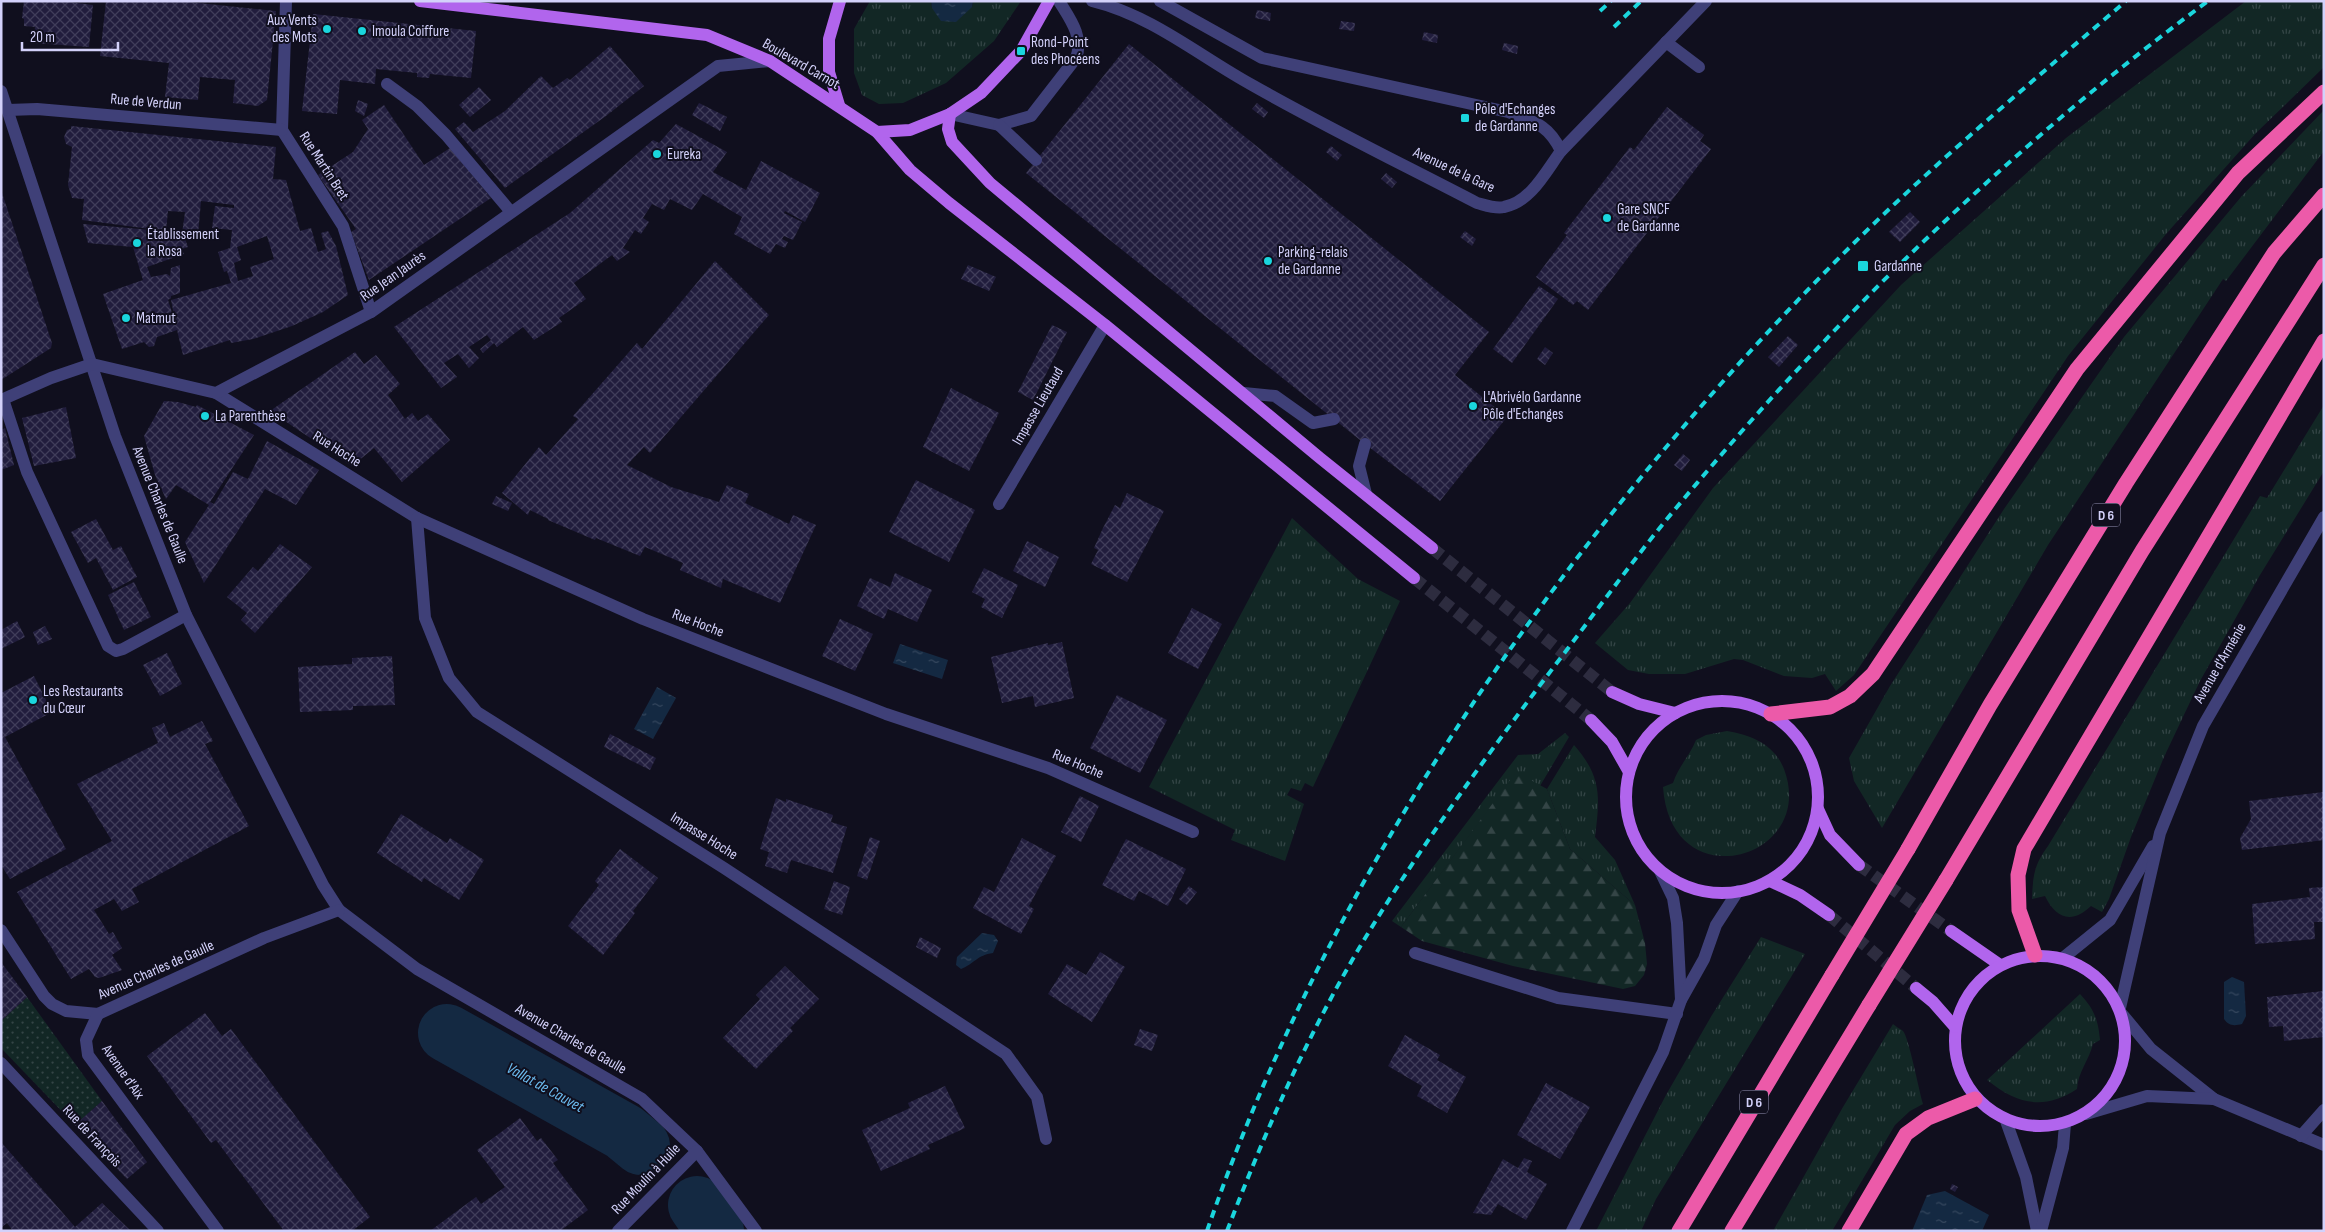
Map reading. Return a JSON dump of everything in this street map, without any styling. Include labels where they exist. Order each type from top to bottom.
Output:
[{"type":"highway","points":[[1771,714],[1830,707],[1850,696],[1873,674],[2077,368],[2238,172],[2324,92]]},
{"type":"highway","name":"D 6","points":[[1679,1231],[1908,849],[1990,705],[2126,483],[2274,253],[2324,195]]},
{"type":"highway","points":[[1732,1231],[1946,880],[2142,551],[2324,265]]},
{"type":"highway","points":[[2035,955],[2019,910],[2018,875],[2024,849],[2324,341]]},
{"type":"highway","points":[[1849,1231],[1906,1134],[1928,1118],[1975,1099]]},
{"type":"main road","name":"Boulevard Carnot","points":[[420,1],[707,35],[770,61],[839,106]]},
{"type":"main road","points":[[840,1],[828,39],[829,72],[839,106],[877,132],[910,170],[1105,325],[1414,578]]},
{"type":"main road","points":[[877,132],[910,130],[950,114],[981,93],[1020,51],[1049,1]]},
{"type":"main road","points":[[950,114],[948,129],[952,142],[990,183],[1432,548]]},
{"type":"main road","points":[[1612,692],[1639,704],[1675,713]]},
{"type":"main road","points":[[1706,702],[1740,702],[1771,714],[1799,739],[1816,772],[1818,809],[1810,838],[1793,862],[1770,881],[1745,891],[1700,891],[1660,871],[1642,851],[1630,826],[1626,799],[1629,772],[1646,738],[1675,713],[1706,702]]},
{"type":"main road","points":[[1591,720],[1612,742],[1629,772]]},
{"type":"main road","points":[[1818,809],[1830,834],[1859,865]]},
{"type":"main road","points":[[1770,881],[1800,895],[1829,915]]},
{"type":"main road","points":[[1951,931],[2000,965]]},
{"type":"main road","points":[[2035,955],[2063,958],[2087,968],[2106,986],[2121,1011],[2126,1051],[2113,1087],[2086,1114],[2066,1124],[2036,1127],[2006,1121],[1975,1099],[1961,1077],[1954,1053],[1955,1026],[1970,991],[2000,965],[2035,955]]},
{"type":"main road","points":[[1916,988],[1933,1002],[1955,1026]]},
{"type":"street","name":"Rue Martin Bret","points":[[286,1],[282,130],[343,226],[371,312]]},
{"type":"street","points":[[950,114],[999,125],[1030,116],[1076,58],[1080,47],[1075,27],[1060,1]]},
{"type":"street","name":"Avenue de la Gare","points":[[1092,1],[1113,6],[1147,20],[1252,85],[1477,203],[1503,208],[1516,203],[1528,194],[1561,151],[1706,1]]},
{"type":"street","points":[[1160,1],[1262,58],[1508,112],[1537,124],[1554,136],[1561,151]]},
{"type":"street","points":[[1666,42],[1699,67]]},
{"type":"street","name":"Rue Jean Jaurès","points":[[216,392],[371,312],[718,66],[770,61]]},
{"type":"street","points":[[387,84],[417,106],[446,136],[511,212]]},
{"type":"street","name":"Avenue Charles de Gaulle","points":[[1,91],[115,436],[186,615],[319,877],[339,910],[417,969],[642,1099],[697,1151],[756,1231]]},
{"type":"street","name":"Rue de Verdun","points":[[8,110],[37,109],[282,130]]},
{"type":"street","points":[[999,125],[1036,160]]},
{"type":"street","name":"Impasse Lieutaud","points":[[999,504],[1105,325]]},
{"type":"street","points":[[186,615],[123,649],[116,651],[108,646],[27,472],[2,399],[92,364],[216,392]]},
{"type":"street","name":"Rue Hoche","points":[[216,392],[417,518],[643,619],[886,714],[1048,768],[1193,832]]},
{"type":"street","points":[[1244,393],[1275,396],[1313,423],[1334,419]]},
{"type":"street","points":[[1365,444],[1359,466],[1366,494]]},
{"type":"street","name":"Avenue d'Arménie","points":[[2063,958],[2110,920],[2160,833],[2203,726],[2324,517]]},
{"type":"street","name":"Impasse Hoche","points":[[417,518],[425,618],[449,678],[476,712],[724,868],[1006,1054],[1037,1097],[1046,1139]]},
{"type":"street","name":"Avenue d'Arménie","points":[[2121,1011],[2135,952],[2137,929],[2160,833]]},
{"type":"street","points":[[1660,871],[1673,898],[1677,923],[1681,1000]]},
{"type":"street","points":[[1572,1231],[1663,1052],[1681,1000],[1704,959],[1716,925],[1738,891]]},
{"type":"street","name":"Avenue Charles de Gaulle","points":[[98,1014],[264,938],[339,910]]},
{"type":"street","points":[[1,930],[44,996],[52,1004],[66,1011],[98,1014]]},
{"type":"street","points":[[1415,953],[1558,998],[1677,1014]]},
{"type":"street","points":[[2121,1011],[2151,1049],[2214,1099],[2324,1145]]},
{"type":"street","name":"Avenue d'Aix","points":[[98,1014],[86,1040],[88,1055],[218,1231]]},
{"type":"street","name":"Rue de François","points":[[1,1063],[158,1231]]},
{"type":"street","points":[[2086,1114],[2147,1096],[2214,1099]]},
{"type":"street","points":[[2300,1136],[2324,1110]]},
{"type":"street","points":[[2006,1121],[2026,1177],[2036,1231]]},
{"type":"street","points":[[2041,1231],[2063,1148],[2066,1124]]},
{"type":"street","name":"Rue Moulin à Huile","points":[[618,1231],[697,1151]]},
{"type":"green space","points":[[870,1],[931,1],[932,8],[972,7],[973,1],[1021,1],[994,41],[946,83],[903,103],[879,104],[862,95],[854,73],[854,29]]},
{"type":"green space","points":[[2246,1],[2324,1],[2324,67],[2256,133],[2166,234],[2068,356],[1854,675],[1836,691],[1825,674],[1812,678],[1784,676],[1743,660],[1734,659],[1685,674],[1649,674],[1628,670],[1595,643],[1630,603],[1713,488],[1901,285],[2066,138]]},
{"type":"green space","points":[[2324,110],[2324,151],[2226,281],[2223,279],[2048,545],[1882,828],[1854,781],[1849,758],[1890,686],[2004,509],[2124,337],[2241,197]]},
{"type":"green space","points":[[2324,405],[2324,471],[2260,575],[2200,681],[2164,757],[2131,837],[2109,899],[2102,912],[2091,906],[2084,912],[2071,917],[2059,914],[2049,904],[2045,896],[2032,899],[2035,871],[2043,853],[2260,496],[2267,498]]},
{"type":"green space","points":[[1292,518],[1358,579],[1400,601],[1313,787],[1305,783],[1301,791],[1291,788],[1287,795],[1304,804],[1285,861],[1231,840],[1235,830],[1149,787]]},
{"type":"green space","points":[[1727,731],[1753,738],[1774,753],[1784,769],[1789,800],[1781,826],[1763,844],[1739,854],[1714,855],[1690,845],[1672,823],[1663,787],[1673,783],[1696,740],[1706,735]]},
{"type":"green space","points":[[1565,733],[1569,737],[1540,786],[1516,773],[1401,927],[1392,921],[1518,755],[1538,754]]},
{"type":"green space","points":[[1574,745],[1590,767],[1597,788],[1598,810],[1595,837],[1615,860],[1635,905],[1570,849],[1547,789]]},
{"type":"green space","points":[[1516,772],[1547,789],[1570,849],[1635,905],[1645,943],[1647,964],[1644,975],[1635,986],[1623,989],[1513,966],[1422,941],[1401,927]]},
{"type":"green space","points":[[1761,937],[1805,954],[1656,1199],[1641,1231],[1596,1231],[1666,1095],[1712,1015]]},
{"type":"green space","points":[[2080,994],[2094,1015],[2100,1040],[2093,1044],[2079,1077],[2077,1089],[2053,1100],[2030,1102],[2009,1095],[1987,1080]]},
{"type":"green space","points":[[27,997],[102,1101],[75,1125],[1,1048],[1,1021]]},
{"type":"green space","points":[[1893,1024],[1903,1031],[1905,1036],[1923,1104],[1910,1111],[1895,1125],[1832,1231],[1773,1231],[1843,1107]]},
{"type":"water","points":[[931,1],[973,1],[972,7],[956,22],[941,21],[932,8]]},
{"type":"water","points":[[900,644],[948,660],[942,679],[893,663]]},
{"type":"water","points":[[657,687],[676,698],[653,739],[634,729]]},
{"type":"water","points":[[982,933],[994,935],[998,941],[993,953],[979,958],[961,969],[956,965],[957,957]]},
{"type":"water","points":[[2232,977],[2244,982],[2246,1016],[2242,1024],[2237,1025],[2232,1025],[2224,1019],[2224,982]]},
{"type":"water","points":[[1945,1191],[1989,1215],[1982,1231],[1912,1231],[1927,1195]]},
{"type":"building","points":[[24,1],[61,1],[93,5],[89,47],[33,43],[35,27],[24,26],[24,19],[22,18]]},
{"type":"building","points":[[106,1],[180,1],[276,11],[267,100],[258,106],[233,103],[235,80],[200,77],[198,100],[165,97],[169,63],[100,56]]},
{"type":"building","points":[[1257,10],[1271,13],[1270,21],[1255,18]]},
{"type":"building","points":[[313,14],[476,31],[471,78],[430,74],[429,78],[417,77],[417,73],[376,69],[375,84],[340,80],[337,114],[302,111]]},
{"type":"building","points":[[1341,21],[1355,23],[1354,31],[1339,29]]},
{"type":"building","points":[[1424,32],[1438,35],[1437,43],[1422,40]]},
{"type":"building","points":[[1504,43],[1518,46],[1517,54],[1502,50]]},
{"type":"building","name":"Parking-relais de Gardanne","points":[[1129,44],[1489,332],[1455,375],[1507,417],[1440,501],[1365,444],[1026,173]]},
{"type":"building","points":[[610,46],[644,86],[606,116],[505,188],[455,129],[464,122],[473,132],[505,111],[541,76],[553,88],[567,78],[570,80]]},
{"type":"building","points":[[479,87],[491,100],[470,117],[459,105]]},
{"type":"building","points":[[358,100],[368,104],[364,116],[355,111]]},
{"type":"building","points":[[699,103],[727,117],[720,131],[692,115]]},
{"type":"building","points":[[1257,103],[1268,112],[1264,118],[1252,109]]},
{"type":"building","points":[[384,105],[424,165],[450,148],[491,198],[369,280],[351,232],[356,229],[318,175],[353,152],[368,129],[362,120]]},
{"type":"building","name":"Gare SNCF de Gardanne","points":[[1667,107],[1704,135],[1700,141],[1711,149],[1588,310],[1577,301],[1573,305],[1536,277],[1567,235],[1564,233],[1630,147],[1634,150]]},
{"type":"building","points":[[676,124],[727,152],[713,172],[746,190],[761,161],[820,193],[805,222],[785,211],[784,213],[802,222],[793,240],[784,236],[782,239],[788,242],[785,248],[776,244],[770,254],[734,234],[742,217],[703,194],[692,210],[670,199],[664,210],[652,204],[643,218],[649,222],[641,234],[635,230],[623,248],[630,252],[617,261],[612,255],[574,283],[586,299],[559,318],[562,322],[534,340],[523,327],[497,347],[494,343],[483,353],[480,349],[491,340],[487,335],[469,347],[479,358],[469,368],[458,354],[444,363],[457,377],[441,388],[394,327],[570,213],[653,140],[659,143]]},
{"type":"building","points":[[71,126],[276,147],[273,179],[286,180],[300,231],[311,228],[318,252],[326,249],[321,233],[328,231],[336,246],[348,295],[323,312],[292,326],[253,339],[231,343],[230,340],[183,355],[177,330],[157,337],[154,346],[149,347],[144,342],[122,349],[103,294],[143,280],[133,247],[88,243],[83,224],[174,232],[178,239],[184,236],[188,247],[182,249],[184,254],[147,267],[151,277],[167,274],[170,276],[171,268],[180,265],[180,293],[171,296],[168,300],[176,325],[171,300],[231,283],[227,271],[224,272],[218,252],[230,248],[232,230],[212,228],[215,206],[234,208],[234,205],[201,201],[198,235],[182,234],[185,212],[168,211],[166,231],[82,220],[84,199],[72,198],[68,185],[72,147],[66,144],[64,137],[67,130],[71,129]],"holes":[[[267,236],[274,259],[250,267],[253,276],[238,281],[234,263],[241,260],[237,247]]]},
{"type":"building","points":[[1331,146],[1342,155],[1337,161],[1326,152]]},
{"type":"building","points":[[1386,173],[1397,182],[1392,188],[1381,179]]},
{"type":"building","points":[[1,190],[52,343],[51,348],[1,380]]},
{"type":"building","points":[[1910,212],[1920,222],[1900,242],[1889,232]]},
{"type":"building","points":[[1465,231],[1476,239],[1472,246],[1460,237]]},
{"type":"building","points":[[715,261],[769,315],[650,453],[644,447],[627,465],[671,487],[719,502],[727,485],[749,494],[745,503],[789,524],[793,515],[816,525],[780,603],[723,579],[721,588],[680,570],[683,563],[645,547],[640,556],[596,538],[595,540],[548,520],[530,510],[528,515],[502,493],[539,447],[546,455],[578,419],[573,416],[637,343],[642,349]]},
{"type":"building","points":[[968,265],[996,277],[989,291],[961,279]]},
{"type":"building","points":[[1539,286],[1558,299],[1512,363],[1493,349]]},
{"type":"building","points":[[1052,325],[1067,332],[1033,400],[1018,392]]},
{"type":"building","points":[[1788,336],[1798,345],[1779,367],[1768,357]]},
{"type":"building","points":[[1545,347],[1553,353],[1545,365],[1537,359]]},
{"type":"building","points":[[355,352],[364,364],[376,355],[400,384],[388,395],[405,419],[412,413],[418,421],[428,414],[450,440],[402,482],[374,448],[352,466],[270,411]]},
{"type":"building","points":[[951,388],[999,413],[969,471],[923,447]]},
{"type":"building","points":[[164,401],[178,402],[196,407],[197,405],[254,435],[210,502],[214,504],[233,472],[248,479],[267,441],[319,470],[296,505],[265,489],[204,583],[185,542],[209,505],[176,485],[166,499],[155,475],[144,436]]},
{"type":"building","points":[[66,407],[76,458],[34,466],[22,418]]},
{"type":"building","points":[[5,428],[14,465],[1,470],[1,430]]},
{"type":"building","points":[[1683,454],[1690,460],[1682,471],[1674,465]]},
{"type":"building","points":[[916,480],[975,510],[949,562],[889,532]]},
{"type":"building","points":[[1127,493],[1164,511],[1127,582],[1091,564],[1098,550],[1094,548],[1103,528],[1115,505],[1120,508]]},
{"type":"building","points":[[496,496],[512,503],[508,511],[492,504]]},
{"type":"building","points":[[96,519],[113,550],[121,546],[137,577],[113,590],[96,558],[88,563],[71,532]]},
{"type":"building","points":[[1027,541],[1059,557],[1045,587],[1013,571]]},
{"type":"building","points":[[280,544],[312,567],[255,633],[241,620],[247,613],[227,597],[253,567],[258,571]]},
{"type":"building","points":[[984,568],[1018,585],[1002,618],[981,607],[985,599],[972,592]]},
{"type":"building","points":[[895,573],[932,590],[917,622],[888,609],[884,619],[857,606],[870,578],[890,587]]},
{"type":"building","points":[[134,582],[151,617],[124,630],[108,595]]},
{"type":"building","points":[[1192,608],[1222,624],[1198,669],[1168,653]]},
{"type":"building","points":[[840,619],[873,634],[855,671],[822,656]]},
{"type":"building","points":[[17,621],[25,637],[1,649],[1,630]]},
{"type":"building","points":[[45,626],[52,639],[38,645],[33,632]]},
{"type":"building","points":[[1062,642],[1074,698],[1035,707],[1033,696],[1002,703],[991,657],[1048,643],[1048,645]]},
{"type":"building","points":[[167,653],[182,684],[160,696],[143,665]]},
{"type":"building","points":[[392,656],[395,705],[353,706],[353,710],[300,712],[298,667],[352,664],[352,658]]},
{"type":"building","points":[[34,676],[52,712],[5,737],[66,849],[10,879],[1,865],[1,693]]},
{"type":"building","points":[[1117,695],[1167,720],[1140,773],[1090,748]]},
{"type":"building","points":[[202,721],[213,741],[205,744],[249,826],[132,889],[139,902],[122,911],[114,899],[94,910],[109,934],[113,932],[122,948],[112,955],[122,970],[99,978],[95,977],[89,969],[71,979],[17,892],[112,841],[77,784],[158,743],[152,728],[164,723],[170,737]]},
{"type":"building","points":[[610,734],[656,758],[650,770],[604,747]]},
{"type":"building","points":[[2324,792],[2324,840],[2242,850],[2240,838],[2251,819],[2249,801]]},
{"type":"building","points":[[1080,796],[1099,806],[1081,842],[1061,832]]},
{"type":"building","points":[[776,798],[786,802],[786,799],[833,815],[831,822],[847,827],[833,873],[791,860],[787,873],[765,866],[769,852],[760,849]]},
{"type":"building","points":[[401,814],[447,843],[450,838],[484,860],[459,900],[424,878],[422,882],[377,853]]},
{"type":"building","points":[[870,837],[880,841],[867,880],[857,876]]},
{"type":"building","points":[[1022,838],[1056,856],[1029,906],[1034,909],[1021,934],[973,908],[984,887],[994,892]]},
{"type":"building","points":[[1126,839],[1186,869],[1168,906],[1139,891],[1134,901],[1102,885]]},
{"type":"building","points":[[620,849],[658,878],[633,911],[635,913],[603,955],[568,926],[599,885],[595,881]]},
{"type":"building","points":[[834,881],[850,887],[842,915],[824,909]]},
{"type":"building","points":[[1189,886],[1197,892],[1187,905],[1179,899]]},
{"type":"building","points":[[2324,887],[2324,922],[2314,922],[2315,939],[2255,944],[2252,904],[2310,897],[2309,888]]},
{"type":"building","points":[[920,937],[941,948],[937,958],[916,947]]},
{"type":"building","points":[[1100,952],[1125,967],[1092,1022],[1048,994],[1067,964],[1086,975]]},
{"type":"building","points":[[1,962],[27,997],[1,1021]]},
{"type":"building","points":[[785,966],[819,999],[790,1028],[793,1031],[756,1069],[723,1038],[760,999],[756,995]]},
{"type":"building","points":[[2324,991],[2324,1037],[2284,1041],[2283,1026],[2269,1027],[2267,997]]},
{"type":"building","points":[[205,1013],[222,1036],[231,1029],[370,1217],[352,1231],[284,1231],[216,1140],[211,1143],[147,1056]]},
{"type":"building","points":[[1140,1029],[1158,1035],[1152,1051],[1134,1045]]},
{"type":"building","points":[[1405,1035],[1440,1055],[1437,1060],[1466,1077],[1447,1113],[1417,1096],[1422,1086],[1388,1066]]},
{"type":"building","points":[[1546,1083],[1590,1107],[1560,1159],[1517,1135]]},
{"type":"building","points":[[945,1086],[965,1128],[928,1145],[930,1149],[881,1171],[862,1130],[910,1108],[908,1103]]},
{"type":"building","points":[[102,1101],[147,1162],[127,1179],[75,1125]]},
{"type":"building","points":[[520,1118],[537,1141],[541,1138],[558,1160],[553,1163],[588,1210],[560,1231],[430,1231],[476,1197],[481,1204],[505,1187],[477,1150]]},
{"type":"building","points":[[1,1142],[75,1227],[102,1203],[131,1231],[13,1231],[7,1223],[1,1228]]},
{"type":"building","points":[[1524,1158],[1532,1161],[1527,1172],[1547,1184],[1526,1220],[1498,1204],[1491,1215],[1473,1213],[1503,1159],[1518,1168]]},
{"type":"building","points":[[1952,1184],[1958,1187],[1955,1192],[1950,1189]]},
{"type":"waterway","name":"Vallat de Cauvet","points":[[447,1033],[624,1132],[641,1146]]},
{"type":"waterway","name":"Vallat de Cauvet","points":[[697,1205],[715,1231]]},
{"type":"tunnel","points":[[1432,548],[1612,692]]},
{"type":"tunnel","points":[[1414,578],[1591,720]]},
{"type":"tunnel","points":[[1859,865],[1951,931]]},
{"type":"tunnel","points":[[1829,915],[1916,988]]},
{"type":"railway","points":[[1600,11],[1611,1]]},
{"type":"railway","points":[[1614,27],[1641,1]]},
{"type":"railway","points":[[1207,1231],[1259,1096],[1320,964],[1390,836],[1467,712],[1551,593],[1641,477],[1736,367],[1835,262],[1941,161],[2126,1]]},
{"type":"railway","points":[[1227,1231],[1257,1155],[1290,1080],[1346,971],[1367,935],[1414,861],[1464,788],[1624,573],[1741,432],[1865,299],[1996,174],[2065,114],[2135,56],[2208,1]]},
{"type":"place","name":"Aux Vents des Mots","points":[[327,29]]},
{"type":"place","name":"Imoula Coiffure","points":[[362,31]]},
{"type":"place","name":"Rond-Point des Phocéens","points":[[1021,51]]},
{"type":"place","name":"Pôle d'Echanges de Gardanne","points":[[1465,118]]},
{"type":"place","name":"Eureka","points":[[657,154]]},
{"type":"place","name":"Gare SNCF de Gardanne","points":[[1607,218]]},
{"type":"place","name":"Établissement la Rosa","points":[[137,243]]},
{"type":"place","name":"Parking-relais de Gardanne","points":[[1268,261]]},
{"type":"place","name":"Gardanne","points":[[1863,266]]},
{"type":"place","name":"Matmut","points":[[126,318]]},
{"type":"place","name":"L'Abrivélo Gardanne Pôle d'Echanges","points":[[1473,406]]},
{"type":"place","name":"La Parenthèse","points":[[205,416]]},
{"type":"place","name":"Les Restaurants du Cœur","points":[[33,700]]}]
